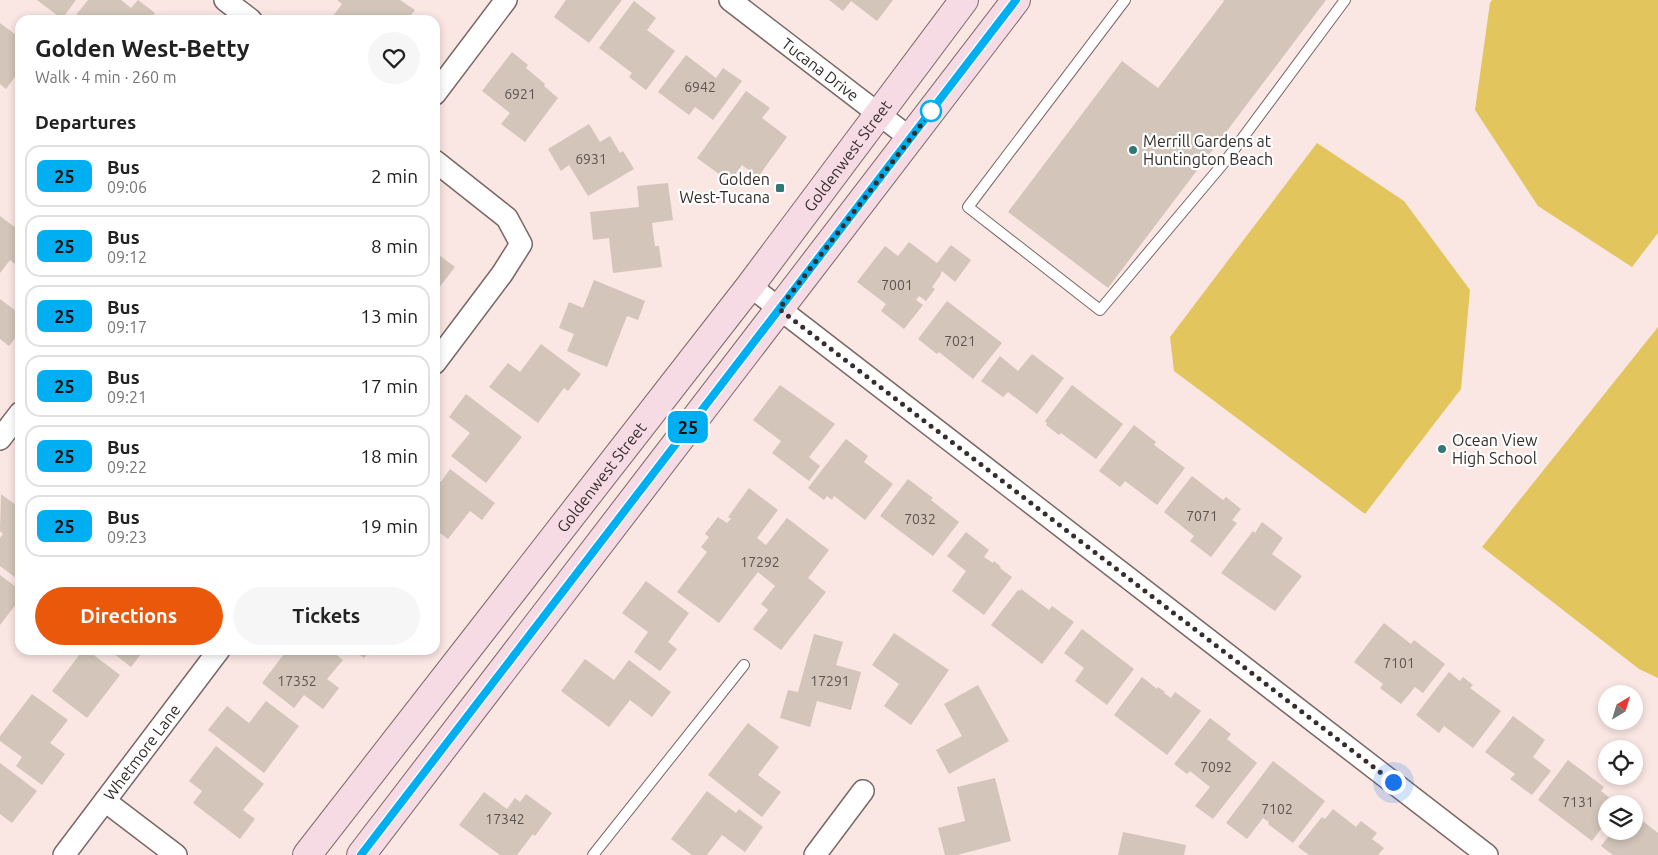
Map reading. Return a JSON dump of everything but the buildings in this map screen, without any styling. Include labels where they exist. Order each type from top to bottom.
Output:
[{"type":"main road","name":"Goldenwest Street","points":[[307,855],[750,286],[964,0]]},
{"type":"main road","points":[[361,855],[1016,0]]},
{"type":"street","points":[[225,0],[244,15]]},
{"type":"street","points":[[440,87],[506,0]]},
{"type":"street","name":"Tucana Drive","points":[[730,0],[910,138]]},
{"type":"street","points":[[440,165],[507,218],[521,244],[502,274],[440,356]]},
{"type":"street","points":[[750,286],[1487,855]]},
{"type":"street","points":[[0,439],[15,420]]},
{"type":"street","name":"Whetmore Lane","points":[[64,855],[215,655]]},
{"type":"street","points":[[815,855],[863,791]]},
{"type":"street","points":[[105,801],[176,855]]},
{"type":"lane","points":[[1125,0],[968,208],[1100,310],[1227,159],[1345,0]]},
{"type":"lane","points":[[593,855],[744,665]]},
{"type":"shaded area","points":[[1492,0],[1658,0],[1658,233],[1632,267],[1538,206],[1475,110],[1490,3]]},
{"type":"shaded area","points":[[1317,143],[1404,201],[1470,290],[1461,389],[1365,514],[1174,371],[1170,337]]},
{"type":"shaded area","points":[[1658,327],[1658,678],[1639,669],[1482,547]]},
{"type":"bus line","name":"25","points":[[361,855],[1016,0]]},
{"type":"place","name":"Merrill Gardens at Huntington Beach","points":[[1133,150]]},
{"type":"place","name":"Golden West-Tucana","points":[[780,188]]},
{"type":"place","name":"Ocean View High School","points":[[1442,449]]},
{"type":"route","points":[[931,111],[934,108],[779,309],[1393,782]]}]
